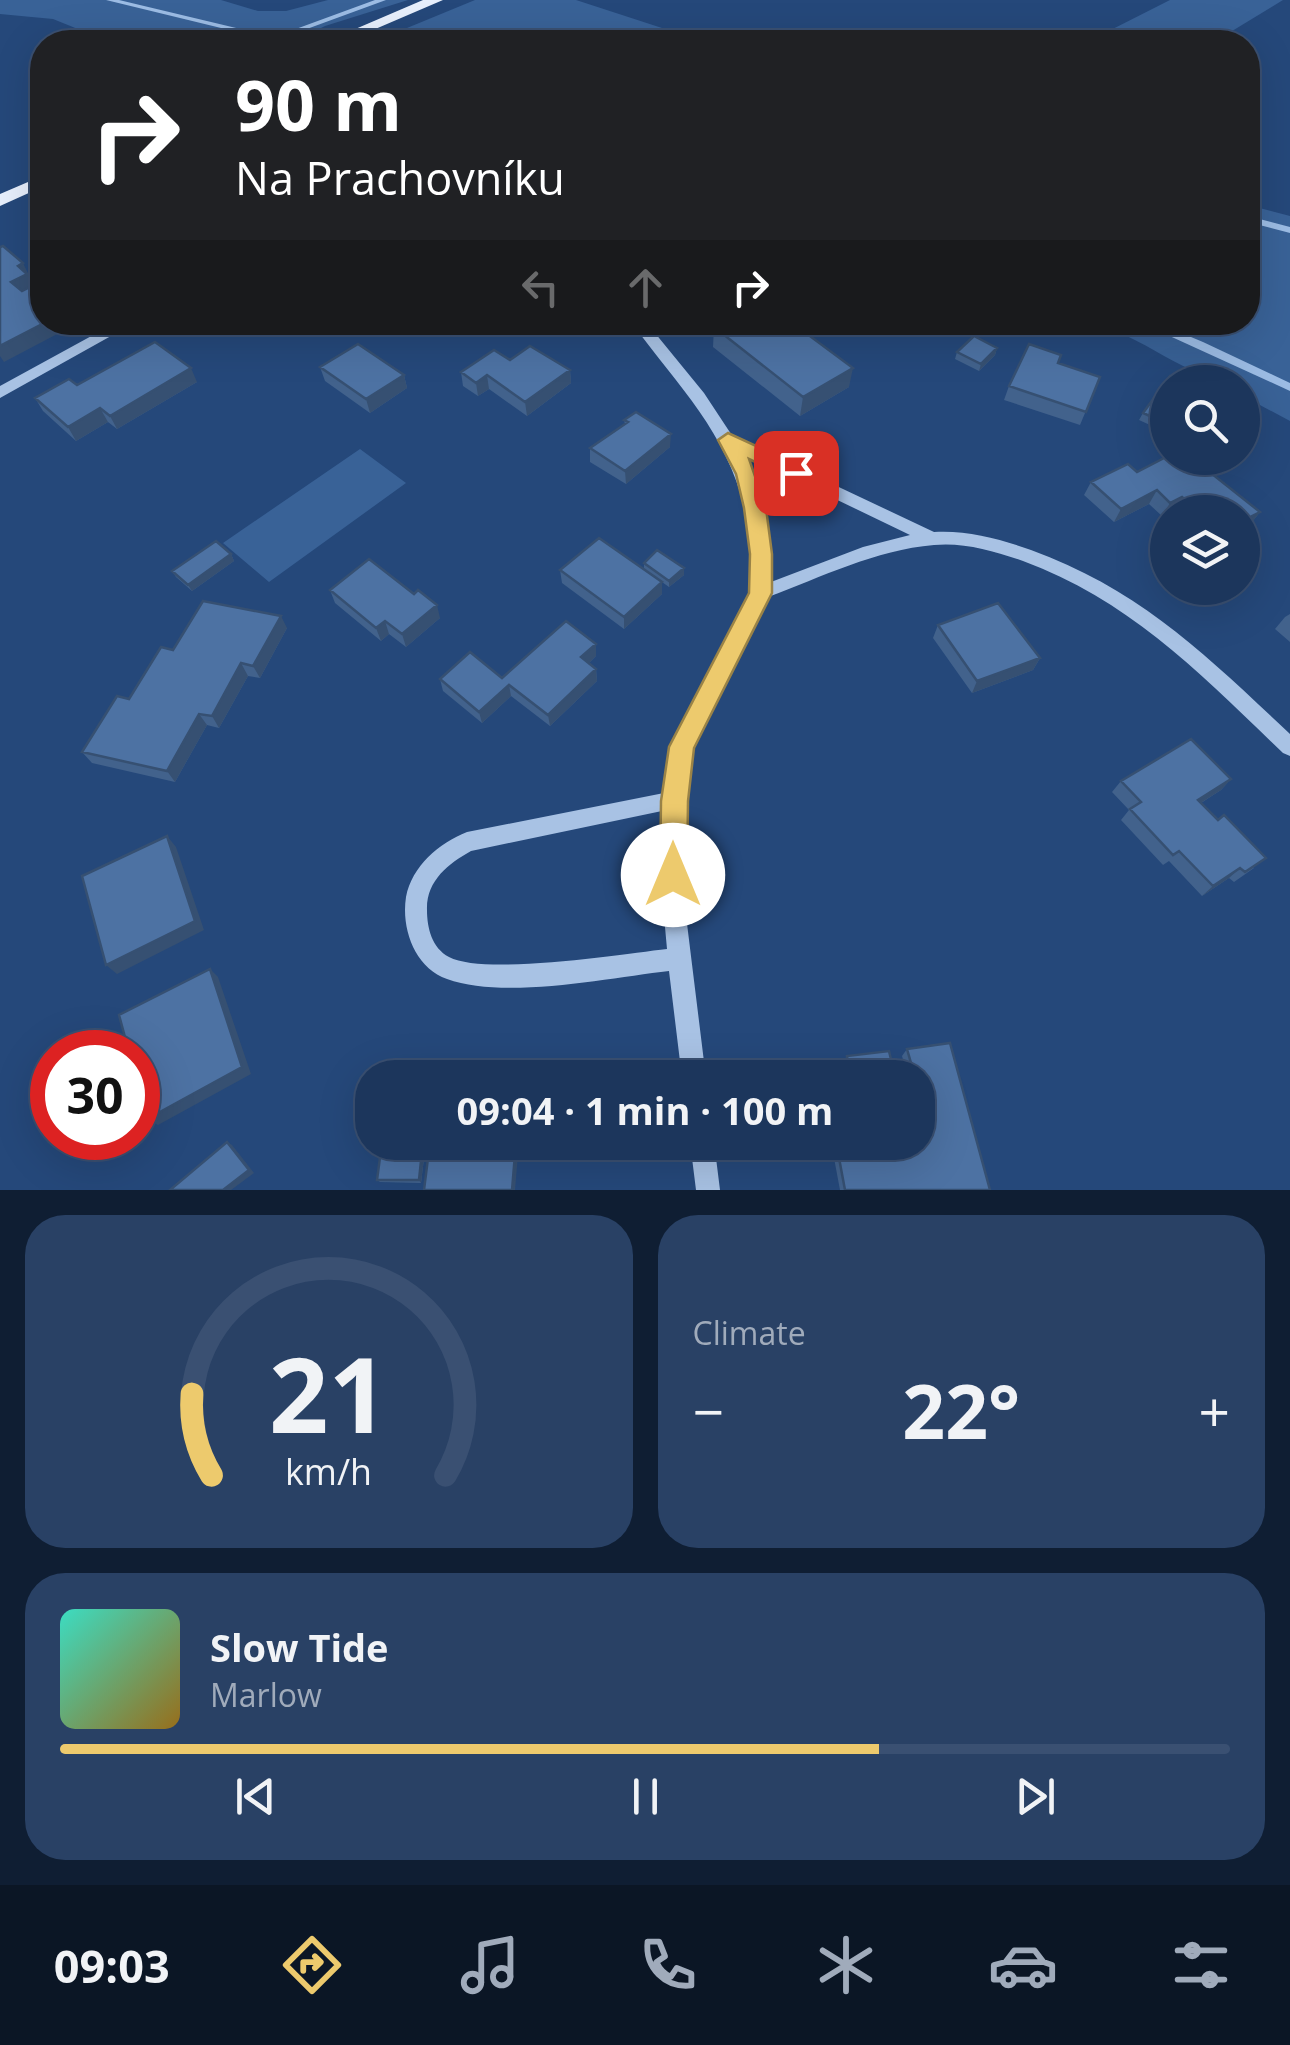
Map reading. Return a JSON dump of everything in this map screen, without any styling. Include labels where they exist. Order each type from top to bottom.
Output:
[{"type":"main road","points":[[361,30],[436,0]]},
{"type":"main road","points":[[0,201],[30,187]]},
{"type":"street","points":[[0,392],[105,335]]},
{"type":"street","points":[[648,335],[728,440],[746,474],[761,554],[760,593],[692,721],[682,747],[674,801],[674,899],[692,1060]]},
{"type":"street","points":[[728,440],[932,538],[992,546],[1043,560],[1127,601],[1290,747]]},
{"type":"street","points":[[760,593],[875,551],[932,538]]},
{"type":"street","points":[[674,801],[649,802],[467,842],[435,864],[422,879],[415,910],[418,934],[428,953],[450,970],[516,975],[680,959]]},
{"type":"street","points":[[704,1160],[708,1190]]},
{"type":"shaded area","points":[[0,0],[221,0],[258,11],[286,11],[328,0],[408,0],[317,30],[80,30],[53,19],[0,14]]},
{"type":"shaded area","points":[[475,0],[576,0],[668,30],[402,30]]},
{"type":"shaded area","points":[[1170,0],[1283,0],[1234,30],[1111,30]]},
{"type":"shaded area","points":[[1260,208],[1290,216],[1290,421],[1260,405],[1260,365],[1181,365],[1124,335],[1260,335]]},
{"type":"shaded area","points":[[360,449],[406,483],[269,582],[223,543]]},
{"type":"building","points":[[0,247],[23,263],[18,266],[27,274],[11,282],[22,291],[30,290],[30,330],[0,346]]},
{"type":"building","points":[[724,335],[809,335],[853,368],[803,397]]},
{"type":"building","points":[[974,336],[997,348],[981,364],[957,352]]},
{"type":"building","points":[[155,342],[191,368],[110,416],[100,408],[68,427],[35,398],[69,379],[77,385]]},
{"type":"building","points":[[358,344],[404,375],[366,399],[320,367]]},
{"type":"building","points":[[1029,344],[1061,355],[1058,363],[1100,377],[1086,412],[1009,386]]},
{"type":"building","points":[[530,346],[570,370],[525,402],[487,375],[476,383],[461,372],[494,350],[510,360]]},
{"type":"building","points":[[636,412],[671,434],[625,471],[590,448]]},
{"type":"building","points":[[1128,464],[1137,472],[1150,465],[1150,475],[1213,475],[1239,495],[1162,495],[1157,490],[1121,509],[1091,482]]},
{"type":"building","points":[[599,538],[662,582],[624,617],[560,570]]},
{"type":"building","points":[[216,541],[231,554],[188,585],[172,571]]},
{"type":"building","points":[[657,550],[684,568],[669,581],[644,563]]},
{"type":"building","points":[[369,559],[414,594],[418,590],[437,605],[402,634],[385,621],[376,628],[330,590]]},
{"type":"building","points":[[203,601],[281,616],[253,666],[241,663],[212,716],[199,714],[167,771],[82,752],[117,696],[129,699],[161,647],[173,650]]},
{"type":"building","points":[[998,603],[1040,658],[977,681],[938,625]]},
{"type":"building","points":[[566,621],[596,644],[581,657],[596,669],[548,715],[509,685],[479,712],[440,679],[470,652],[502,678]]},
{"type":"building","points":[[1191,739],[1231,779],[1198,800],[1218,820],[1224,815],[1266,858],[1245,872],[1240,868],[1213,886],[1179,851],[1173,855],[1130,809],[1141,802],[1121,781]]},
{"type":"building","points":[[167,836],[195,921],[106,965],[82,876]]},
{"type":"building","points":[[210,969],[242,1067],[160,1112],[160,1030],[123,1030],[119,1015]]},
{"type":"building","points":[[950,1043],[990,1190],[845,1190],[839,1160],[935,1160],[935,1060],[910,1060],[907,1049]]},
{"type":"building","points":[[889,1051],[891,1060],[848,1060],[847,1056]]},
{"type":"building","points":[[227,1142],[249,1170],[223,1190],[170,1190]]},
{"type":"building","points":[[380,1160],[421,1160],[419,1180],[377,1180]]},
{"type":"building","points":[[428,1160],[514,1160],[512,1190],[424,1190]]},
{"type":"waterway","points":[[110,0],[236,30]]},
{"type":"waterway","points":[[299,30],[382,0]]},
{"type":"waterway","points":[[1260,222],[1290,230]]},
{"type":"waterway","points":[[1176,335],[1290,387]]},
{"type":"route","points":[[673,875],[676,772],[682,747],[760,593],[761,554],[755,508],[746,474],[728,440],[796,473]]}]
